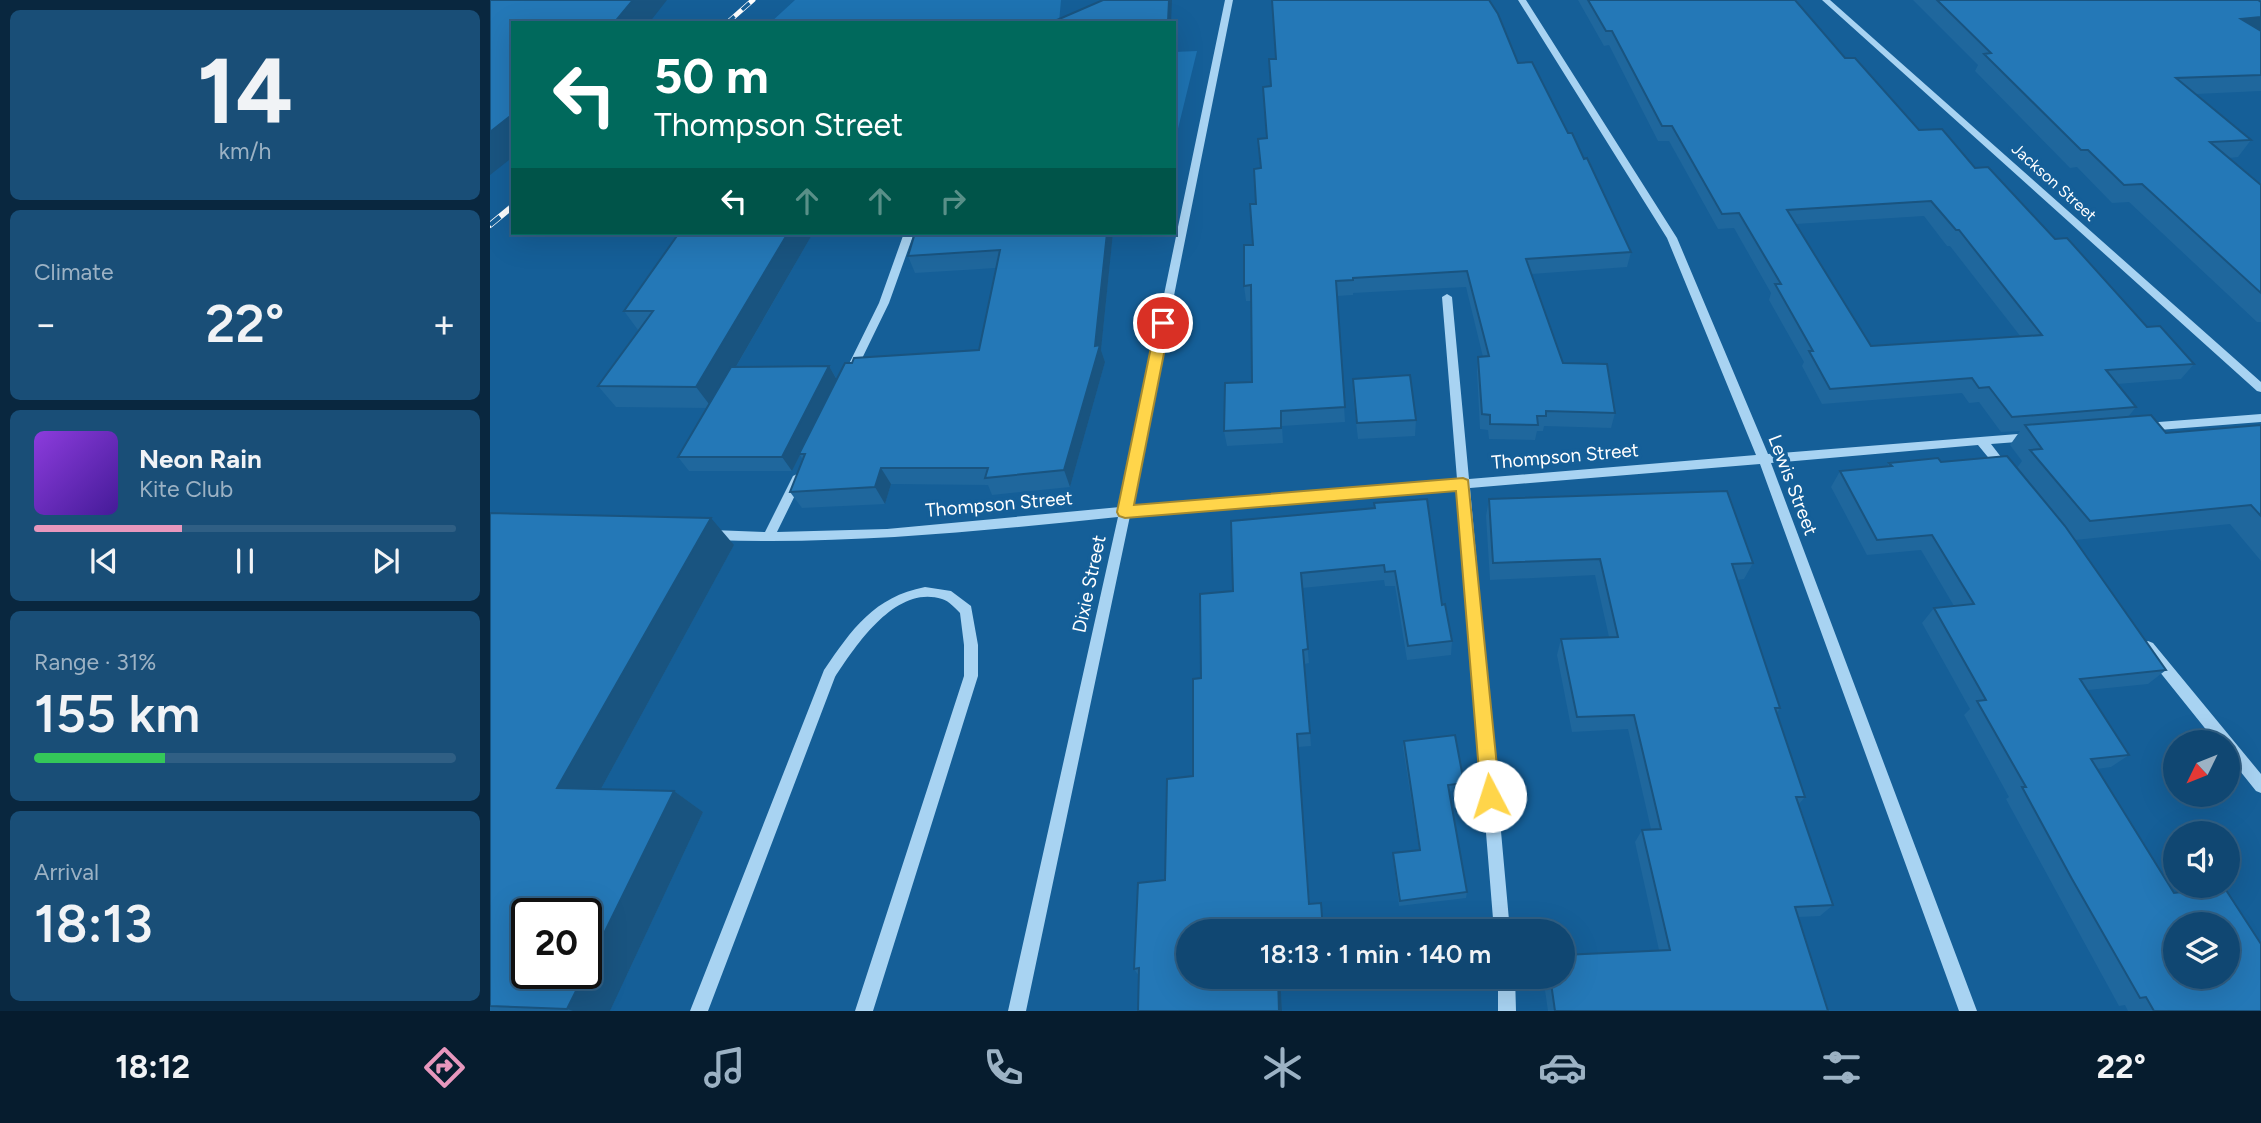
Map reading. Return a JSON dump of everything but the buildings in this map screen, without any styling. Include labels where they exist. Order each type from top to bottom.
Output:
[{"type":"street","name":"Dixie Street","points":[[1017,1011],[1125,512],[1229,0]]},
{"type":"street","name":"Lewis Street","points":[[1522,0],[1672,238],[1764,460],[1969,1011]]},
{"type":"street","name":"Jackson Street","points":[[1826,0],[2261,388]]},
{"type":"street","points":[[847,377],[884,303],[908,235]]},
{"type":"street","points":[[1447,297],[1501,919]]},
{"type":"street","points":[[2129,429],[2261,418]]},
{"type":"street","name":"Thompson Street","points":[[701,534],[837,538],[2048,436]]},
{"type":"street","points":[[1981,441],[2011,478]]},
{"type":"street","points":[[768,538],[804,464]]},
{"type":"street","points":[[699,1011],[829,674],[857,632],[886,606],[918,594],[945,594],[966,610],[971,645],[971,676],[864,1011]]},
{"type":"street","points":[[2140,636],[2216,730]]},
{"type":"lane","points":[[2240,759],[2261,786]]},
{"type":"lane","points":[[1506,989],[1507,1011]]},
{"type":"shaded area","points":[[795,0],[1061,0],[1059,21],[772,21]]},
{"type":"shaded area","points":[[1197,51],[1176,137],[1176,52]]},
{"type":"railway","points":[[729,21],[753,0]]},
{"type":"railway","points":[[490,225],[511,208]]},
{"type":"route","points":[[1163,323],[1125,512],[1463,484],[1490,796]]}]
